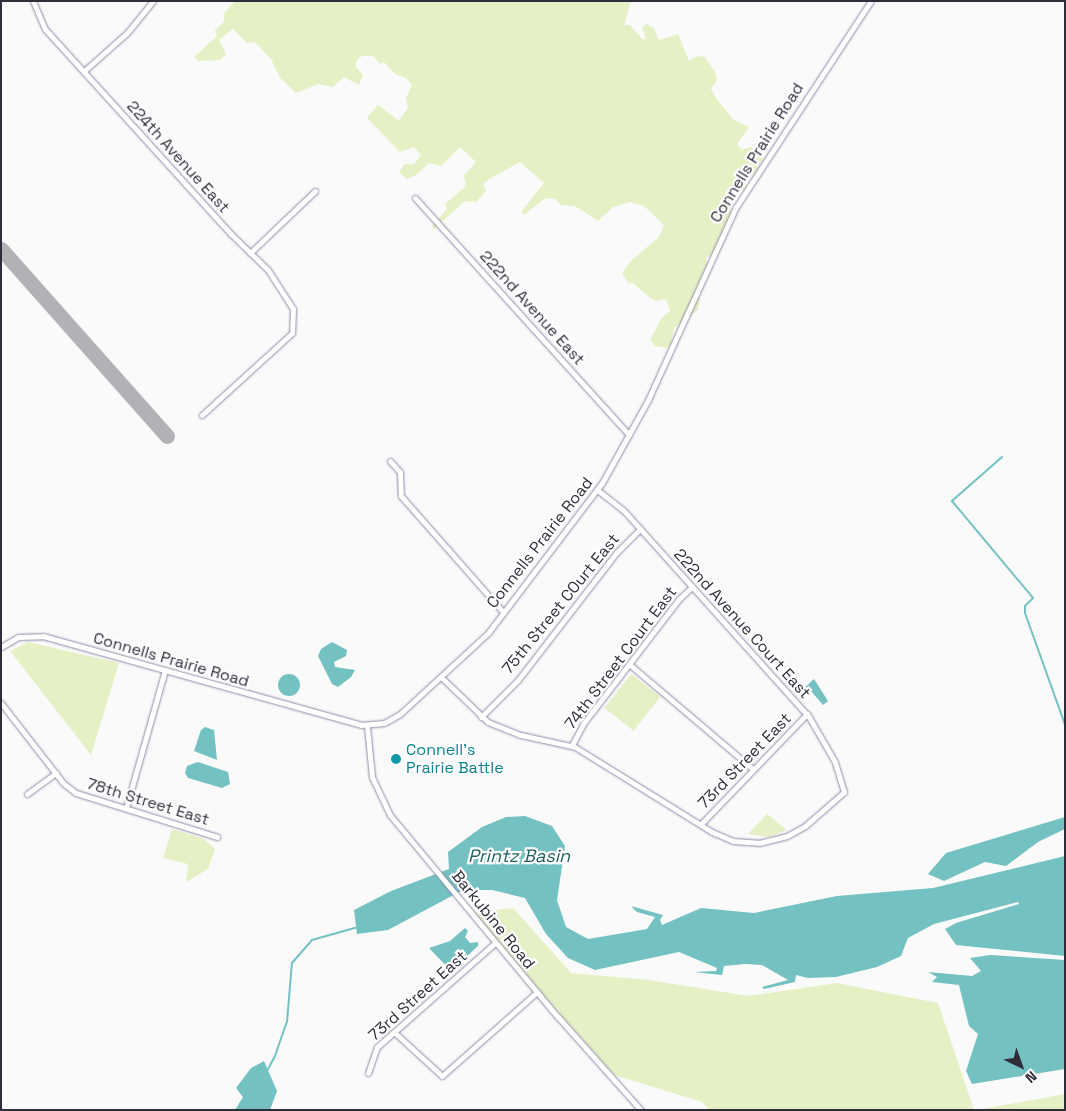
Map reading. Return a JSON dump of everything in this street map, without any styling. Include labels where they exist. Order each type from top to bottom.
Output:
[{"type":"street","name":"224th Avenue East","points":[[33,1],[45,29],[250,254],[268,270],[289,302],[294,314],[292,333],[202,415]]},
{"type":"street","points":[[84,71],[127,33],[153,1]]},
{"type":"street","name":"Connells Prairie Road","points":[[1,647],[18,637],[43,636],[367,726],[384,723],[400,714],[441,678],[488,632],[597,490],[629,435],[736,207],[871,1]]},
{"type":"street","points":[[250,254],[316,191]]},
{"type":"street","name":"222nd Avenue East","points":[[415,198],[629,435]]},
{"type":"street","points":[[390,461],[400,472],[401,496],[503,612]]},
{"type":"street","name":"222nd Avenue Court East","points":[[597,490],[618,505],[806,714],[827,745],[844,792],[797,831],[777,840],[750,844],[726,838],[701,824]]},
{"type":"street","name":"75th Street COurt East","points":[[481,717],[518,680],[617,552],[640,529]]},
{"type":"street","name":"74th Street Court East","points":[[572,745],[583,724],[678,599],[692,587]]},
{"type":"street","points":[[629,664],[753,769]]},
{"type":"street","points":[[126,808],[165,670]]},
{"type":"street","points":[[441,678],[481,717],[514,733],[572,745],[701,824]]},
{"type":"street","name":"78th Street East","points":[[1,703],[56,773],[76,793],[217,837]]},
{"type":"street","name":"73rd Street East","points":[[701,824],[806,714]]},
{"type":"street","name":"Barkubine Road","points":[[367,726],[368,755],[379,798],[390,815],[495,943],[641,1110]]},
{"type":"street","points":[[27,794],[56,773]]},
{"type":"street","name":"73rd Street East","points":[[368,1074],[377,1047],[495,943]]},
{"type":"street","points":[[394,1032],[442,1076],[537,992]]},
{"type":"green space","points":[[235,1],[631,1],[624,25],[630,25],[643,40],[646,38],[642,28],[646,24],[654,28],[659,40],[678,34],[689,61],[697,56],[705,57],[715,72],[717,80],[711,89],[718,101],[734,120],[749,127],[737,144],[742,150],[751,147],[763,158],[756,172],[746,179],[746,187],[731,200],[731,227],[719,237],[721,249],[706,258],[708,274],[695,291],[700,300],[698,310],[674,328],[671,344],[667,348],[655,346],[650,340],[661,319],[670,311],[666,299],[655,301],[633,283],[629,284],[622,273],[632,260],[659,237],[664,225],[644,206],[630,202],[613,207],[598,221],[575,206],[561,205],[554,198],[544,199],[524,215],[521,212],[544,183],[520,162],[489,179],[483,184],[486,191],[476,202],[465,201],[434,229],[432,226],[447,209],[445,204],[466,186],[464,175],[476,162],[460,147],[441,166],[429,163],[416,175],[407,179],[399,172],[405,164],[414,164],[421,155],[414,147],[400,152],[367,118],[378,105],[399,121],[408,107],[406,98],[412,85],[406,78],[395,74],[384,62],[380,64],[373,56],[362,56],[356,61],[356,67],[363,75],[359,85],[344,77],[333,87],[318,84],[296,93],[280,78],[271,59],[255,42],[247,43],[233,29],[219,40],[226,54],[220,60],[198,61],[194,57],[217,36],[215,30],[224,22],[224,13]]},
{"type":"green space","points":[[28,642],[119,663],[91,755],[10,651]]},
{"type":"green space","points":[[631,674],[660,697],[634,731],[605,708]]},
{"type":"green space","points":[[767,814],[787,830],[768,837],[748,834]]},
{"type":"green space","points":[[172,829],[204,839],[215,849],[208,869],[186,882],[188,864],[163,858]]},
{"type":"green space","points":[[513,908],[571,973],[649,980],[748,996],[837,983],[938,1003],[974,1110],[709,1110],[702,1102],[614,1075],[471,913]]},
{"type":"green space","points":[[1065,1094],[1065,1110],[977,1110]]},
{"type":"water","points":[[332,642],[347,650],[346,656],[334,662],[335,667],[355,670],[351,677],[338,687],[332,684],[318,656],[321,649]]},
{"type":"water","points":[[289,674],[299,681],[300,685],[293,695],[289,696],[279,689],[278,685],[285,675]]},
{"type":"water","points":[[814,679],[828,701],[823,705],[811,691],[806,694],[802,690]]},
{"type":"water","points":[[205,727],[214,730],[217,760],[194,751],[201,730]]},
{"type":"water","points":[[198,762],[228,772],[230,784],[222,788],[188,778],[185,773],[187,766]]},
{"type":"water","name":"Printz Basin","points":[[525,816],[552,826],[565,846],[557,900],[566,927],[588,939],[647,929],[655,917],[637,912],[631,906],[663,915],[660,920],[662,925],[701,908],[754,913],[837,896],[933,888],[1065,856],[1065,956],[956,945],[945,929],[956,923],[1019,904],[1018,902],[934,924],[908,938],[901,956],[877,967],[836,977],[808,978],[796,975],[795,982],[764,989],[762,987],[788,980],[762,965],[724,966],[722,975],[694,972],[716,971],[717,968],[679,952],[595,970],[568,958],[546,934],[525,898],[492,890],[463,890],[388,930],[357,934],[354,910],[391,891],[449,869],[448,852],[482,827],[506,817]]},
{"type":"water","points":[[1065,817],[1065,829],[1038,842],[1006,866],[985,862],[944,881],[928,874],[946,853]]},
{"type":"water","points":[[465,928],[468,931],[465,937],[470,943],[478,942],[478,946],[451,971],[429,948],[450,941]]},
{"type":"water","points":[[990,955],[1065,960],[1065,1069],[972,1084],[966,1071],[978,1034],[969,1026],[959,985],[932,982],[937,977],[928,972],[972,976],[981,971],[970,958]]},
{"type":"water","points":[[264,1061],[277,1091],[270,1110],[235,1110],[243,1097],[236,1088],[251,1068]]},
{"type":"waterway","points":[[1002,457],[952,501],[1033,598],[1025,606],[1025,613],[1065,725]]},
{"type":"waterway","points":[[267,1071],[275,1056],[287,1022],[292,963],[312,940],[358,927]]},
{"type":"taxiway","points":[[1,249],[167,436]]},
{"type":"place","name":"Connell's Prairie Battle","points":[[396,759]]}]
